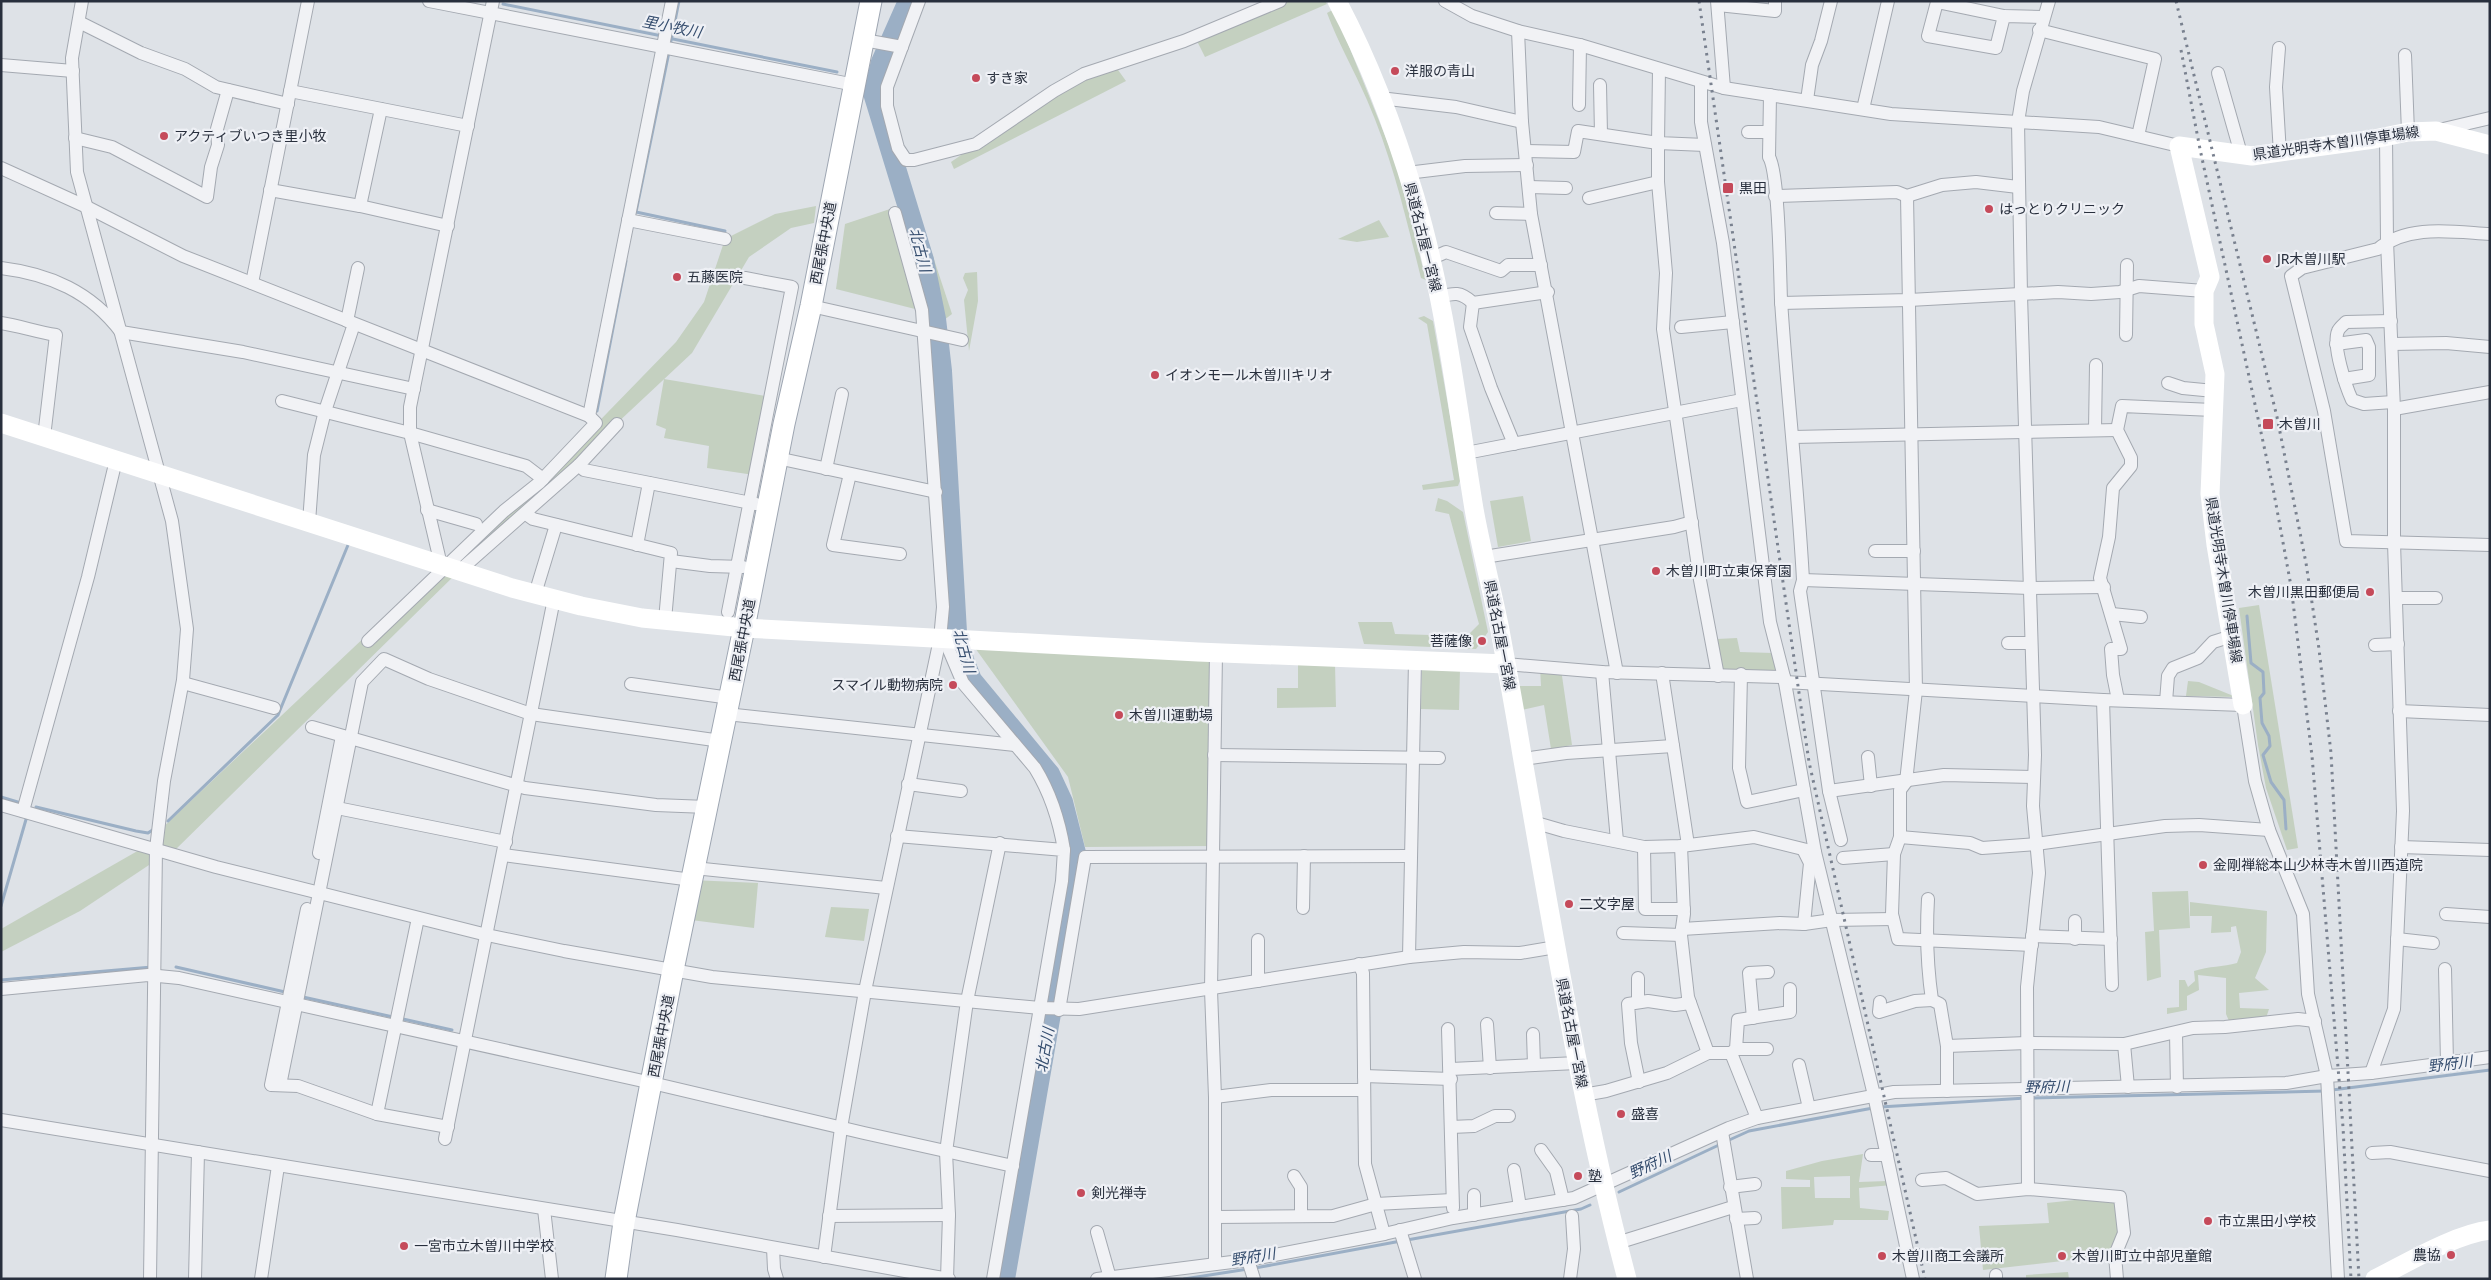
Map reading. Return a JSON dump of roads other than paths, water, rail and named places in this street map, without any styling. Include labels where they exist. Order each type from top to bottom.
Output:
[{"type":"main road","name":"西尾張中央道","points":[[616,1279],[624,1222],[673,970],[744,628],[746,567],[758,505],[777,458],[775,422],[810,306],[855,85],[870,41],[871,1]]},
{"type":"main road","name":"県道名古屋一宮線","points":[[1338,1],[1380,98],[1407,173],[1430,259],[1466,453],[1474,510],[1506,664],[1583,1095],[1603,1186],[1627,1279]]},
{"type":"main road","name":"県道光明寺木曽川停車場線","points":[[2243,705],[2216,545],[2210,494],[2215,374],[2204,324],[2204,291],[2210,277],[2179,146],[2240,154],[2280,154],[2408,132],[2436,131],[2490,145]]},
{"type":"main road","points":[[1,423],[535,594],[580,606],[665,620],[943,643],[970,641],[1506,664]]},
{"type":"main road","points":[[2375,1279],[2432,1250],[2466,1236],[2490,1230]]},
{"type":"street","points":[[82,1],[72,58],[77,172],[172,521],[187,629],[183,682],[164,781],[156,849],[156,974],[150,1279]]},
{"type":"street","points":[[252,283],[308,1]]},
{"type":"street","points":[[429,1],[491,7],[664,41],[855,85]]},
{"type":"street","points":[[589,416],[672,1]]},
{"type":"street","points":[[919,1],[899,46],[887,87],[886,106],[898,148],[906,160],[914,160],[976,144],[1054,91],[1084,74],[1184,41],[1280,1]]},
{"type":"street","points":[[1445,1],[1472,16],[1518,31],[1580,45],[1724,88],[1863,110],[1940,118],[2099,127],[2179,146]]},
{"type":"street","points":[[1724,88],[1718,3],[1775,11],[1775,1]]},
{"type":"street","points":[[1808,100],[1812,65],[1832,1]]},
{"type":"street","points":[[1863,110],[1888,1]]},
{"type":"street","points":[[2028,1189],[2027,987],[2039,873],[2033,777],[2036,755],[2032,696],[2018,187],[2018,122],[2039,30],[2049,1]]},
{"type":"street","points":[[2004,16],[1996,48],[1928,36],[1937,2],[2004,16],[2043,17]]},
{"type":"street","points":[[449,567],[427,510],[410,433],[410,407],[491,7]]},
{"type":"street","points":[[79,22],[141,53],[185,69],[216,87],[381,109],[468,126]]},
{"type":"street","points":[[2039,30],[2155,59],[2138,136]]},
{"type":"street","points":[[1518,31],[1522,122],[1528,165],[1531,214],[1548,292],[1617,672]]},
{"type":"street","points":[[870,41],[899,46]]},
{"type":"street","points":[[1579,105],[1580,45]]},
{"type":"street","points":[[2279,48],[2276,87],[2280,154]]},
{"type":"street","points":[[2405,55],[2408,132]]},
{"type":"street","points":[[1,65],[73,71]]},
{"type":"street","points":[[1659,69],[1658,182],[1666,273],[1663,329],[1692,522],[1718,676]]},
{"type":"street","points":[[2218,74],[2240,154]]},
{"type":"street","points":[[1701,82],[1701,122],[1722,243],[1770,622],[1785,680],[1804,790],[1810,863],[1804,924]]},
{"type":"street","points":[[1600,85],[1601,134]]},
{"type":"street","points":[[75,138],[112,147],[207,197],[211,167],[218,145],[217,129],[228,90]]},
{"type":"street","points":[[1770,95],[1769,157],[1772,162],[1775,196],[1781,303],[1793,437],[1803,580],[1800,590],[1829,791],[1841,840]]},
{"type":"street","points":[[1380,98],[1456,106],[1522,122]]},
{"type":"street","points":[[360,206],[381,109]]},
{"type":"street","points":[[2436,131],[2490,118]]},
{"type":"street","points":[[1526,151],[1574,152],[1578,131],[1658,143],[1706,144]]},
{"type":"street","points":[[1748,132],[1769,132]]},
{"type":"street","points":[[2371,1073],[2394,1009],[2403,811],[2394,543],[2394,406],[2387,241],[2386,137]]},
{"type":"street","points":[[1407,173],[1465,166],[1528,165]]},
{"type":"street","points":[[1,168],[87,207],[183,256],[589,416],[596,423],[543,479],[504,512],[449,567],[368,641]]},
{"type":"street","points":[[1589,198],[1658,182]]},
{"type":"street","points":[[1775,196],[1897,192],[1907,196],[1942,185],[1976,182],[2018,187]]},
{"type":"street","points":[[1529,187],[1566,188]]},
{"type":"street","points":[[270,190],[360,206],[448,226]]},
{"type":"street","points":[[1907,196],[1916,690],[1906,782],[1900,790],[1900,837],[1894,854],[1893,919],[1898,939],[2111,939]]},
{"type":"street","points":[[824,1257],[841,1128],[865,991],[908,784],[943,643],[943,607],[926,332],[922,310],[895,213]]},
{"type":"street","points":[[1496,213],[1531,214]]},
{"type":"street","points":[[628,220],[725,239]]},
{"type":"street","points":[[2490,234],[2429,231],[2404,235],[2387,241],[2378,249],[2302,268],[2291,276],[2324,411],[2346,541],[2490,545]]},
{"type":"street","points":[[1430,259],[1446,252],[1501,271],[1508,265],[1541,265]]},
{"type":"street","points":[[2126,334],[2127,265]]},
{"type":"street","points":[[1,268],[41,274],[66,286],[91,301],[107,314],[121,332],[243,352],[414,389]]},
{"type":"street","points":[[309,522],[314,455],[350,322],[358,268]]},
{"type":"street","points":[[578,464],[584,470],[758,505],[775,422],[792,287],[745,278]]},
{"type":"street","points":[[1781,303],[1909,300],[2058,292],[2091,294],[2138,286],[2204,291]]},
{"type":"street","points":[[1473,303],[1548,292]]},
{"type":"street","points":[[1438,297],[1464,294],[1473,303]]},
{"type":"street","points":[[1473,303],[1470,327],[1491,388],[1514,444]]},
{"type":"street","points":[[810,306],[962,340]]},
{"type":"street","points":[[2390,321],[2346,322],[2338,331],[2336,344],[2344,379],[2352,400],[2364,404],[2394,406],[2490,392]]},
{"type":"street","points":[[1681,328],[1732,322]]},
{"type":"street","points":[[1,323],[24,326],[34,331],[56,335],[44,437]]},
{"type":"street","points":[[2336,344],[2366,340],[2369,347],[2369,375],[2344,379]]},
{"type":"street","points":[[2392,344],[2446,343],[2490,347]]},
{"type":"street","points":[[2095,430],[2096,365]]},
{"type":"street","points":[[2168,383],[2183,388],[2214,391]]},
{"type":"street","points":[[826,469],[842,394]]},
{"type":"street","points":[[1466,453],[1742,400]]},
{"type":"street","points":[[282,402],[410,433],[526,466],[543,479]]},
{"type":"street","points":[[2118,700],[2112,675],[2111,649],[2121,649],[2100,578],[2109,537],[2113,488],[2131,466],[2131,458],[2117,430],[2122,406],[2213,410]]},
{"type":"street","points":[[449,567],[526,514],[617,424]]},
{"type":"street","points":[[1793,437],[2117,430]]},
{"type":"street","points":[[777,458],[936,492]]},
{"type":"street","points":[[23,810],[88,577],[116,460]]},
{"type":"street","points":[[850,474],[834,545],[900,554]]},
{"type":"street","points":[[637,545],[649,483]]},
{"type":"street","points":[[427,510],[476,524]]},
{"type":"street","points":[[526,514],[533,520],[671,553],[665,620]]},
{"type":"street","points":[[1484,557],[1692,522]]},
{"type":"street","points":[[535,594],[556,525]]},
{"type":"street","points":[[1875,551],[1914,551]]},
{"type":"street","points":[[671,561],[710,566],[746,567],[728,612]]},
{"type":"street","points":[[1803,580],[2030,588],[2104,587]]},
{"type":"street","points":[[2396,598],[2436,598]]},
{"type":"street","points":[[554,599],[531,714],[518,786],[464,1042],[447,1133],[377,1114],[298,1086],[271,1085],[292,1004],[347,737],[362,682],[384,659],[429,679],[531,714],[720,741]]},
{"type":"street","points":[[2112,614],[2141,616]]},
{"type":"street","points":[[2166,702],[2168,676],[2173,668],[2198,658],[2213,642],[2232,636]]},
{"type":"street","points":[[943,643],[963,683],[1015,746],[1036,768],[1060,823],[1062,881],[1050,1009]]},
{"type":"street","points":[[2008,643],[2031,643]]},
{"type":"street","points":[[2375,644],[2398,644]]},
{"type":"street","points":[[1216,653],[1211,855],[1211,990],[1215,1097],[1216,1264]]},
{"type":"street","points":[[1409,957],[1415,661]]},
{"type":"street","points":[[1506,664],[1602,672],[1718,676],[1741,674],[1785,680],[1916,690],[2243,705],[2255,781],[2269,830],[2303,914],[2308,994],[2327,1079],[2338,1279]]},
{"type":"street","points":[[1602,672],[1617,841]]},
{"type":"street","points":[[1662,674],[1685,846],[1684,909],[1681,932],[1690,1003],[1708,1053]]},
{"type":"street","points":[[1741,674],[1739,768],[1747,802],[1804,790]]},
{"type":"street","points":[[183,682],[274,708]]},
{"type":"street","points":[[630,684],[728,706],[919,735],[1015,746]]},
{"type":"street","points":[[2103,700],[2112,985]]},
{"type":"street","points":[[2399,710],[2490,715]]},
{"type":"street","points":[[312,727],[518,786],[656,805],[707,807]]},
{"type":"street","points":[[315,892],[337,808],[347,737]]},
{"type":"street","points":[[1523,759],[1673,746]]},
{"type":"street","points":[[1214,755],[1439,758]]},
{"type":"street","points":[[1868,757],[1871,786]]},
{"type":"street","points":[[1026,769],[1037,786],[1050,813],[1060,849]]},
{"type":"street","points":[[1829,791],[1906,782],[1944,775],[2033,777]]},
{"type":"street","points":[[908,784],[961,791]]},
{"type":"street","points":[[1,805],[315,892],[487,935],[712,977],[1050,1009],[1079,1009],[1211,990],[1409,957],[1464,952],[1520,953],[1556,947]]},
{"type":"street","points":[[337,808],[506,842]]},
{"type":"street","points":[[1533,822],[1564,831],[1644,847],[1685,846],[1754,837],[1809,850]]},
{"type":"street","points":[[1900,837],[1970,843],[1982,848],[2036,844],[2165,826],[2199,825],[2269,830]]},
{"type":"street","points":[[897,836],[1060,849]]},
{"type":"street","points":[[1,1120],[624,1222],[948,1279],[949,1215],[946,1152],[967,1001],[1000,843]]},
{"type":"street","points":[[1644,847],[1645,909],[1684,909]]},
{"type":"street","points":[[2402,847],[2490,850]]},
{"type":"street","points":[[1809,850],[1832,920],[1875,1097],[1877,1114],[1913,1279]]},
{"type":"street","points":[[1843,858],[1894,854]]},
{"type":"street","points":[[503,855],[693,874],[886,888]]},
{"type":"street","points":[[993,1279],[1013,1166],[1085,857],[1211,855],[1410,856]]},
{"type":"street","points":[[1304,856],[1304,908]]},
{"type":"street","points":[[1928,899],[1926,940],[1932,1000]]},
{"type":"street","points":[[2446,914],[2490,917]]},
{"type":"street","points":[[377,1114],[418,918]]},
{"type":"street","points":[[1623,933],[1681,932],[1780,923],[1804,924],[1832,920],[1893,919]]},
{"type":"street","points":[[2075,921],[2075,939]]},
{"type":"street","points":[[1258,940],[1258,981]]},
{"type":"street","points":[[2397,940],[2433,943]]},
{"type":"street","points":[[1359,964],[1363,973],[1365,1164],[1384,1234]]},
{"type":"street","points":[[2445,969],[2447,1063]]},
{"type":"street","points":[[1753,1018],[1749,973],[1768,972]]},
{"type":"street","points":[[1,989],[156,974],[652,1083],[841,1128],[1013,1166]]},
{"type":"street","points":[[1638,978],[1638,1002]]},
{"type":"street","points":[[1756,1118],[1734,1051],[1738,1020],[1790,1012],[1790,989]]},
{"type":"street","points":[[1639,1082],[1631,1043],[1628,1004],[1648,1000],[1675,1005],[1690,1003]]},
{"type":"street","points":[[1880,1002],[1879,1012],[1915,1001],[1932,1000],[1940,1004],[1946,1046],[1947,1091]]},
{"type":"street","points":[[1946,1046],[2026,1043],[2124,1044],[2193,1028],[2226,1027],[2298,1019],[2315,1021]]},
{"type":"street","points":[[1487,1024],[1490,1068]]},
{"type":"street","points":[[1448,1029],[1451,1074],[1452,1200],[1454,1218]]},
{"type":"street","points":[[2176,1033],[2177,1087]]},
{"type":"street","points":[[1532,1034],[1534,1065]]},
{"type":"street","points":[[2124,1044],[2128,1087]]},
{"type":"street","points":[[1583,1095],[1639,1082],[1667,1072],[1708,1053],[1767,1049]]},
{"type":"street","points":[[1097,1279],[1128,1277],[1216,1264],[1251,1269],[1384,1234],[1402,1237],[1454,1218],[1563,1200],[1723,1138],[1756,1118],[1875,1097],[1947,1091],[2028,1096],[2128,1087],[2286,1083],[2490,1057]]},
{"type":"street","points":[[1364,1076],[1451,1074],[1490,1068],[1577,1063]]},
{"type":"street","points":[[1798,1066],[1809,1108]]},
{"type":"street","points":[[1215,1097],[1271,1090],[1364,1090]]},
{"type":"street","points":[[1452,1127],[1474,1126],[1495,1116],[1509,1116]]},
{"type":"street","points":[[1723,1138],[1734,1213],[1747,1279]]},
{"type":"street","points":[[1541,1150],[1556,1171],[1563,1200]]},
{"type":"street","points":[[195,1279],[198,1152]]},
{"type":"street","points":[[2372,1153],[2390,1152],[2490,1171]]},
{"type":"street","points":[[1871,1155],[1887,1156]]},
{"type":"street","points":[[261,1279],[278,1166]]},
{"type":"street","points":[[1514,1170],[1520,1207]]},
{"type":"street","points":[[1294,1176],[1301,1187],[1301,1216]]},
{"type":"street","points":[[1922,1180],[1946,1178],[1977,1194],[2028,1189],[2120,1197],[2124,1233],[2115,1255],[2117,1279]]},
{"type":"street","points":[[1730,1187],[1755,1184]]},
{"type":"street","points":[[1474,1195],[1474,1215]]},
{"type":"street","points":[[1215,1217],[1333,1216],[1376,1204],[1452,1200]]},
{"type":"street","points":[[544,1209],[552,1279]]},
{"type":"street","points":[[1618,1243],[1734,1213],[1755,1218]]},
{"type":"street","points":[[829,1216],[949,1215]]},
{"type":"street","points":[[1570,1279],[1574,1249],[1572,1216]]},
{"type":"street","points":[[1097,1232],[1110,1278]]},
{"type":"street","points":[[1402,1237],[1415,1279]]},
{"type":"street","points":[[772,1248],[777,1279]]},
{"type":"water","points":[[1006,1233],[1015,1234],[1007,1279],[998,1279]]},
{"type":"waterway","points":[[671,41],[679,1]]},
{"type":"waterway","name":"北古川","points":[[908,1],[881,62],[873,93],[924,260],[936,319],[942,371],[957,632],[964,660],[972,680],[1050,774],[1063,802],[1076,853],[1074,881],[1005,1279]]},
{"type":"waterway","name":"里小牧川","points":[[503,4],[662,36]]},
{"type":"waterway","name":"里小牧川","points":[[668,38],[837,72]]},
{"type":"waterway","points":[[669,52],[636,212],[725,231]]},
{"type":"waterway","points":[[597,411],[626,261]]},
{"type":"waterway","points":[[168,821],[278,715],[348,545]]},
{"type":"waterway","points":[[2247,616],[2251,663],[2263,672],[2264,693],[2260,698],[2262,723],[2269,736],[2270,746],[2263,755],[2271,782],[2284,800],[2286,829]]},
{"type":"waterway","points":[[1,797],[21,803]]},
{"type":"waterway","points":[[36,807],[136,831],[148,833],[154,829]]},
{"type":"waterway","points":[[1,906],[27,816]]},
{"type":"waterway","points":[[1,980],[152,967]]},
{"type":"waterway","points":[[176,967],[285,992]]},
{"type":"waterway","points":[[303,997],[393,1017]]},
{"type":"waterway","points":[[403,1019],[452,1030]]},
{"type":"waterway","name":"野府川","points":[[2332,1090],[2490,1070]]},
{"type":"waterway","name":"野府川","points":[[2032,1098],[2325,1091]]},
{"type":"waterway","name":"野府川","points":[[1880,1107],[2026,1098]]},
{"type":"waterway","name":"野府川","points":[[1727,1141],[1749,1131],[1873,1108]]},
{"type":"waterway","name":"野府川","points":[[1619,1192],[1721,1144]]},
{"type":"waterway","name":"野府川","points":[[1407,1240],[1581,1209],[1590,1205]]},
{"type":"waterway","name":"野府川","points":[[1255,1268],[1401,1241]]},
{"type":"waterway","name":"野府川","points":[[1184,1279],[1248,1269]]},
{"type":"railway","points":[[1699,1],[1809,762],[1925,1279]]},
{"type":"railway","points":[[2176,1],[2277,417],[2306,563],[2319,649],[2331,753],[2359,1279]]},
{"type":"railway","points":[[2181,50],[2200,149],[2273,488],[2291,586],[2312,756],[2343,1127],[2351,1279]]},
{"type":"place","name":"洋服の青山","points":[[1395,71]]},
{"type":"place","name":"すき家","points":[[976,78]]},
{"type":"place","name":"アクティブいつき里小牧","points":[[164,136]]},
{"type":"place","name":"黒田","points":[[1728,188]]},
{"type":"place","name":"はっとりクリニック","points":[[1989,209]]},
{"type":"place","name":"JR木曽川駅","points":[[2267,259]]},
{"type":"place","name":"五藤医院","points":[[677,277]]},
{"type":"place","name":"イオンモール木曽川キリオ","points":[[1155,375]]},
{"type":"place","name":"木曽川","points":[[2268,424]]},
{"type":"place","name":"木曽川町立東保育園","points":[[1656,571]]},
{"type":"place","name":"木曽川黒田郵便局","points":[[2370,592]]},
{"type":"place","name":"菩薩像","points":[[1482,641]]},
{"type":"place","name":"スマイル動物病院","points":[[953,685]]},
{"type":"place","name":"木曽川運動場","points":[[1119,715]]},
{"type":"place","name":"金剛禅総本山少林寺木曽川西道院","points":[[2203,865]]},
{"type":"place","name":"二文字屋","points":[[1569,904]]},
{"type":"place","name":"盛喜","points":[[1621,1114]]},
{"type":"place","name":"塾","points":[[1578,1176]]},
{"type":"place","name":"剣光禅寺","points":[[1081,1193]]},
{"type":"place","name":"市立黒田小学校","points":[[2208,1221]]},
{"type":"place","name":"一宮市立木曽川中学校","points":[[404,1246]]},
{"type":"place","name":"農協","points":[[2451,1255]]},
{"type":"place","name":"木曽川商工会議所","points":[[1882,1256]]},
{"type":"place","name":"木曽川町立中部児童館","points":[[2062,1256]]}]
